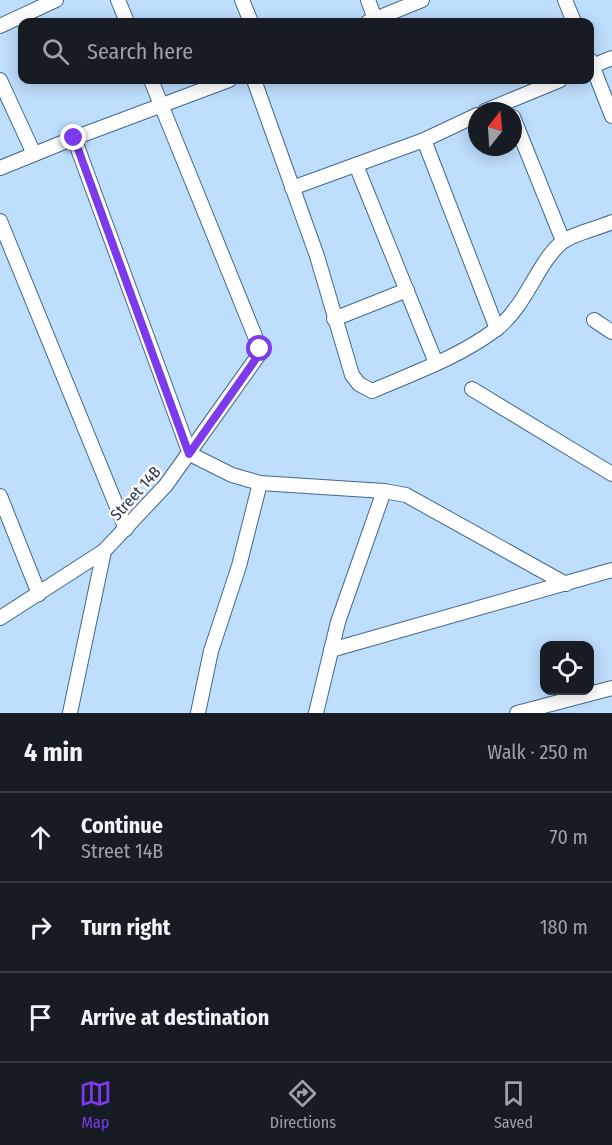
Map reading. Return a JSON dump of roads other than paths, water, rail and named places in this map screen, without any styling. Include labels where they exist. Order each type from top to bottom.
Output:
[{"type":"street","points":[[0,26],[56,0]]},
{"type":"street","points":[[118,0],[125,18]]},
{"type":"street","points":[[242,0],[249,18]]},
{"type":"street","points":[[368,0],[371,18]]},
{"type":"street","points":[[378,18],[422,0]]},
{"type":"street","points":[[565,0],[572,18]]},
{"type":"street","points":[[594,64],[612,58]]},
{"type":"street","points":[[594,74],[612,116]]},
{"type":"street","points":[[0,80],[34,154]]},
{"type":"street","points":[[153,84],[161,106]]},
{"type":"street","points":[[0,168],[219,84]]},
{"type":"street","points":[[255,84],[317,256],[352,375],[359,384],[372,391],[458,353],[497,329],[522,301],[552,253],[563,241],[612,222]]},
{"type":"street","points":[[517,102],[552,84]]},
{"type":"street","name":"Street 14B","points":[[0,618],[104,551],[126,529],[189,454],[260,353],[161,106]]},
{"type":"street","points":[[292,188],[424,140],[468,119]]},
{"type":"street","points":[[74,138],[189,454],[232,475],[260,483],[384,491],[406,495],[566,584]]},
{"type":"street","points":[[522,139],[563,241]]},
{"type":"street","points":[[424,140],[497,329]]},
{"type":"street","points":[[356,165],[436,363]]},
{"type":"street","points":[[0,221],[126,529]]},
{"type":"street","points":[[334,319],[407,290]]},
{"type":"street","points":[[594,320],[612,332]]},
{"type":"street","points":[[472,389],[612,474]]},
{"type":"street","points":[[198,713],[211,651],[239,566],[260,483]]},
{"type":"street","points":[[316,713],[338,622],[384,491]]},
{"type":"street","points":[[0,496],[39,594]]},
{"type":"street","points":[[70,713],[104,551]]},
{"type":"street","points":[[331,650],[612,570]]},
{"type":"street","points":[[517,713],[612,688]]}]
